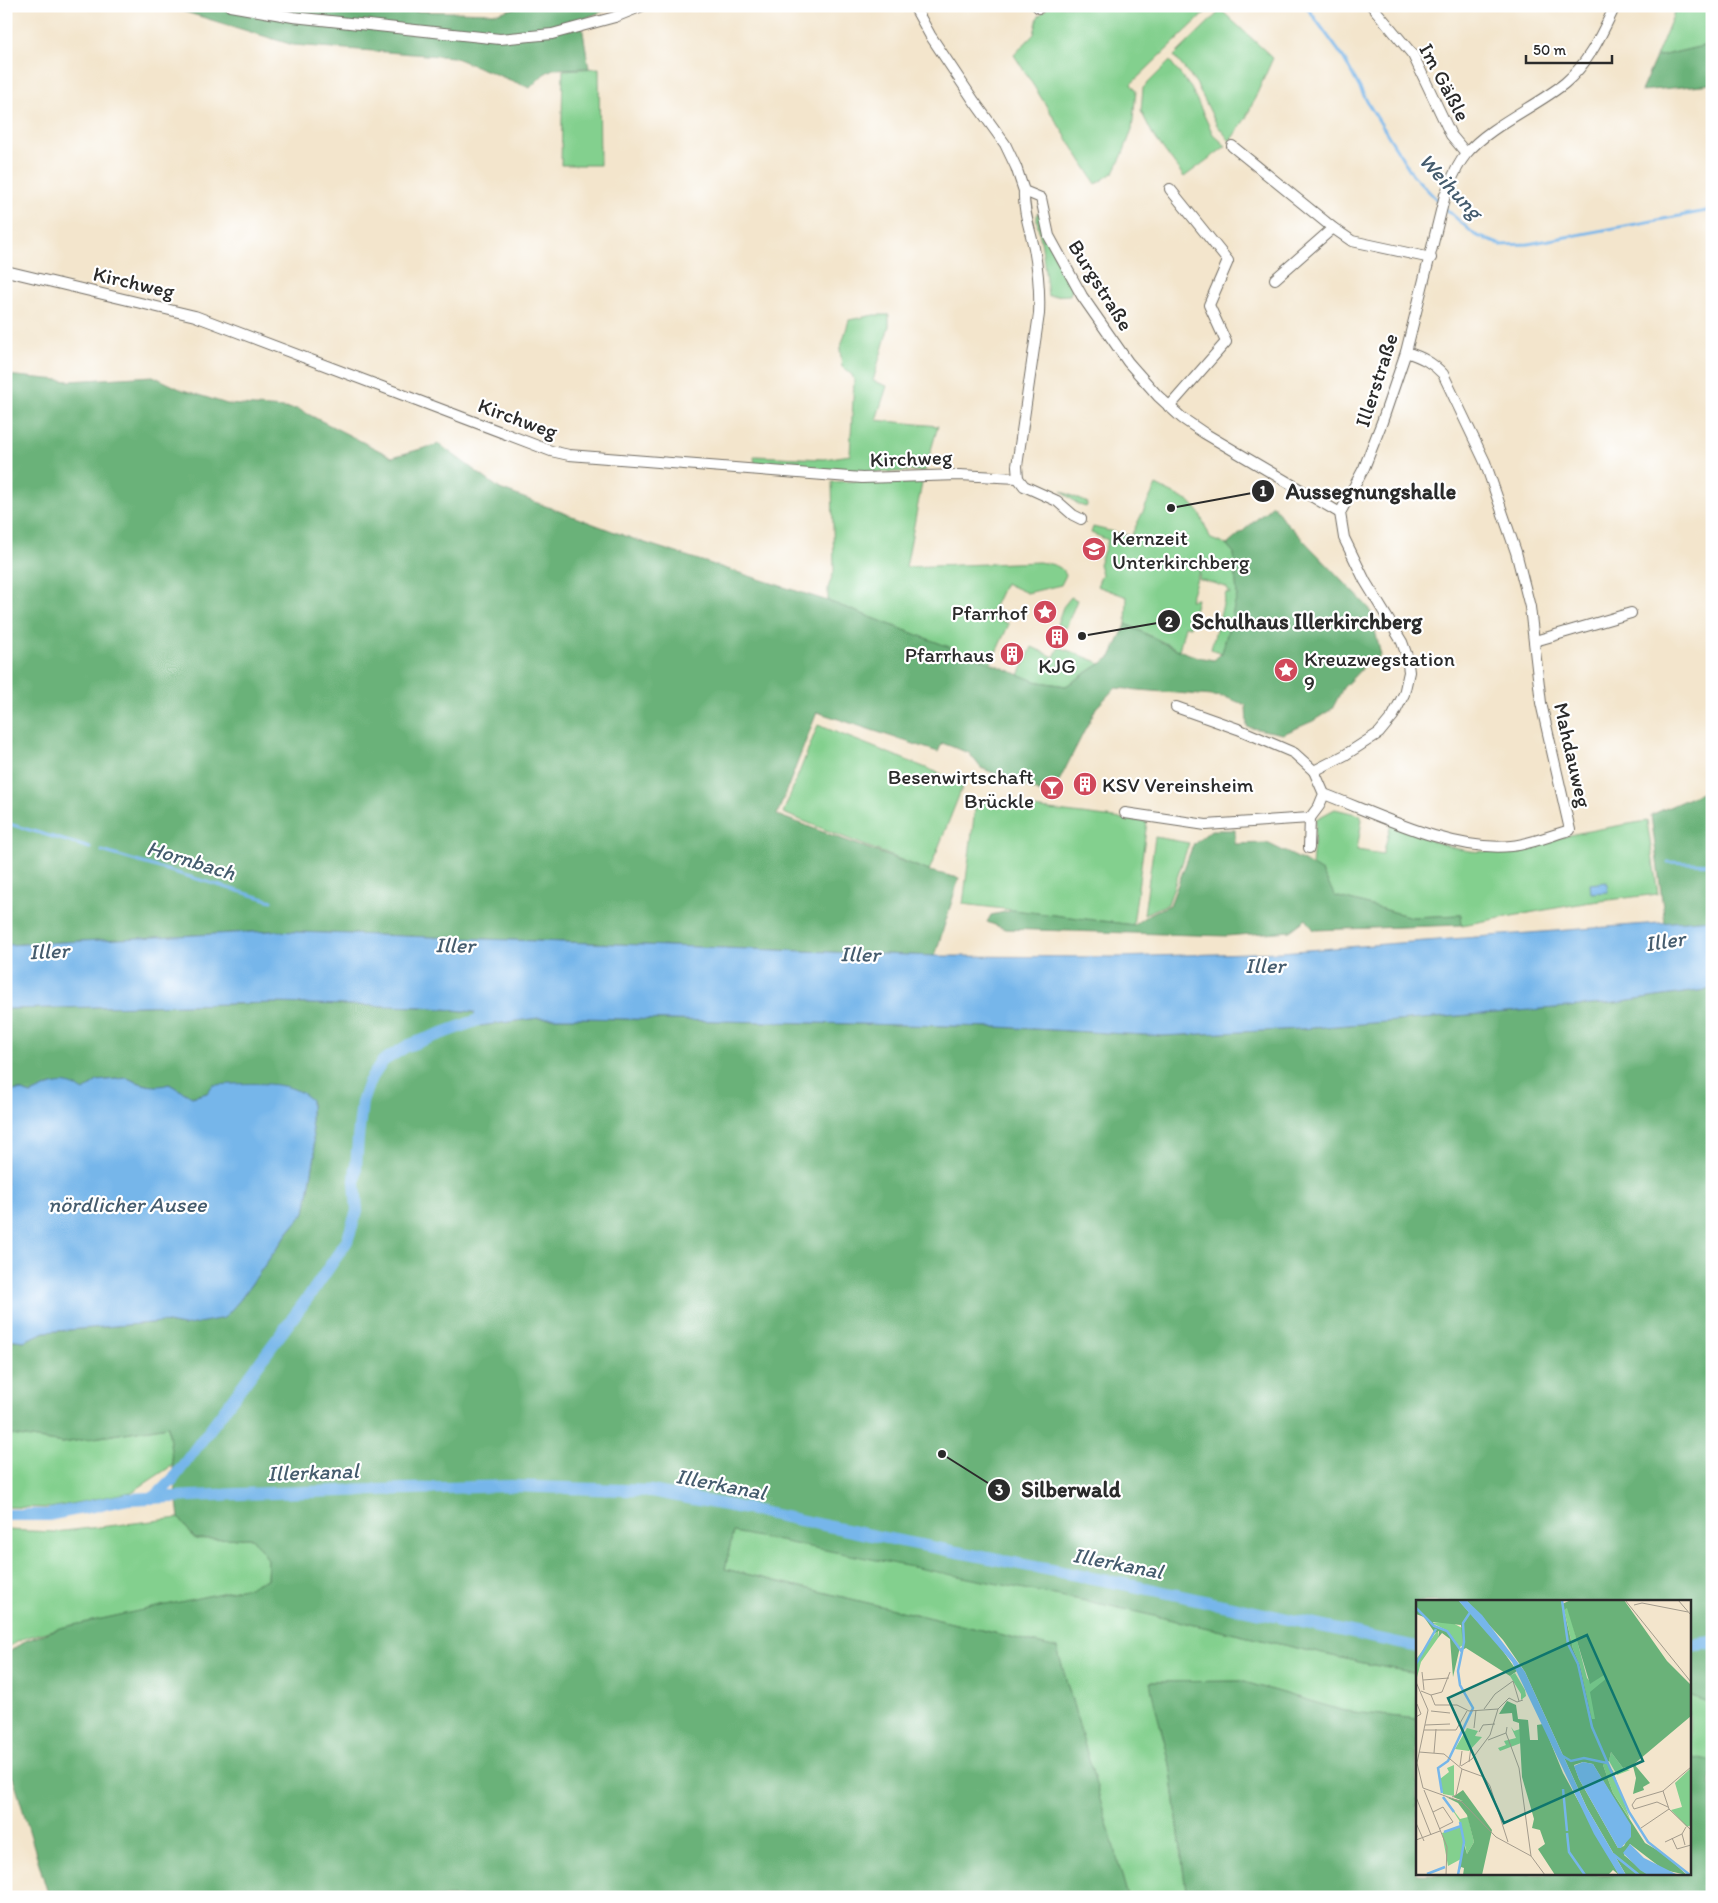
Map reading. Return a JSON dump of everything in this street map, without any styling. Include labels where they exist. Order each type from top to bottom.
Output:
[{"type":"street","points":[[230,6],[293,18],[500,39],[552,34],[615,17],[642,6]]},
{"type":"street","points":[[914,6],[930,35],[974,102],[1005,144],[1016,167],[1024,191],[1024,204],[1034,250],[1039,314],[1017,466],[1018,478],[1024,486],[1057,502],[1081,519]]},
{"type":"street","name":"Im Gäßle","points":[[1372,6],[1413,56],[1451,135],[1466,153]]},
{"type":"street","name":"Illerstraße","points":[[1340,513],[1368,458],[1406,352],[1431,258],[1445,195],[1455,170],[1466,153],[1486,136],[1566,82],[1586,61],[1615,6]]},
{"type":"street","points":[[1232,146],[1333,228],[1352,241],[1431,258]]},
{"type":"street","points":[[1170,189],[1228,261],[1209,305],[1226,342],[1171,405]]},
{"type":"street","name":"Burgstraße","points":[[1024,191],[1042,198],[1048,236],[1082,296],[1128,362],[1171,405],[1212,438],[1340,513]]},
{"type":"street","points":[[1275,279],[1333,228]]},
{"type":"street","name":"Kirchweg","points":[[6,271],[195,316],[543,448],[569,455],[862,478],[952,475],[1018,478]]},
{"type":"street","name":"Mahdauweg","points":[[1324,794],[1437,838],[1481,847],[1513,846],[1570,830],[1541,703],[1530,607],[1516,552],[1485,462],[1443,374],[1435,365],[1424,358],[1406,352]]},
{"type":"street","points":[[1314,771],[1345,755],[1379,733],[1393,716],[1404,694],[1408,672],[1407,656],[1402,642],[1364,581],[1344,538],[1340,513]]},
{"type":"street","points":[[1534,641],[1631,613]]},
{"type":"street","points":[[1176,707],[1238,729],[1294,753],[1314,771],[1324,794],[1319,806],[1310,818],[1309,848]]},
{"type":"street","points":[[1125,813],[1206,825],[1310,818]]},
{"type":"green space","points":[[175,6],[367,6],[404,11],[498,13],[522,6],[616,6],[581,20],[589,68],[553,69],[544,74],[530,88],[453,57],[293,45],[179,10]]},
{"type":"green space","points":[[1049,6],[1212,6],[1131,84],[1136,91],[1132,130],[1114,172],[1096,184],[1014,55],[1034,34],[1038,17]]},
{"type":"green space","points":[[1677,6],[1712,6],[1712,44],[1656,57]]},
{"type":"green space","points":[[1221,10],[1273,58],[1246,118],[1230,141],[1217,125],[1196,83],[1174,56]]},
{"type":"green space","points":[[1712,44],[1712,84],[1641,91],[1656,57]]},
{"type":"green space","points":[[1170,61],[1191,88],[1213,134],[1226,146],[1184,177],[1153,135],[1141,111],[1143,88]]},
{"type":"green space","points":[[599,68],[600,165],[561,165],[563,70]]},
{"type":"green space","points":[[1037,213],[1041,214],[1041,227],[1072,289],[1070,295],[1048,296]]},
{"type":"green space","points":[[874,315],[889,315],[889,326],[873,381],[887,386],[876,420],[938,426],[925,471],[862,473],[755,466],[754,456],[824,459],[850,455],[854,380],[852,375],[842,367],[840,350],[849,320]]},
{"type":"green space","points":[[6,375],[70,381],[153,376],[180,389],[227,404],[298,409],[392,457],[439,444],[500,489],[639,541],[828,601],[1034,681],[1066,686],[1111,657],[1126,624],[1180,651],[1214,660],[1222,653],[1237,596],[1234,553],[1227,545],[1273,505],[1283,519],[1370,609],[1381,656],[1365,665],[1343,688],[1332,709],[1313,721],[1283,734],[1247,727],[1246,705],[1225,697],[1115,688],[1096,708],[1051,797],[981,768],[969,753],[942,743],[938,752],[817,712],[777,815],[929,871],[959,878],[935,956],[271,931],[6,945]]},
{"type":"green space","points":[[923,478],[906,567],[1039,562],[1058,567],[1066,575],[1061,585],[1027,593],[1005,583],[990,615],[1009,624],[991,663],[828,601],[828,588],[834,571],[832,482]]},
{"type":"green space","points":[[1156,485],[1190,502],[1199,512],[1211,539],[1227,545],[1234,553],[1237,596],[1222,653],[1211,649],[1226,593],[1230,594],[1226,587],[1199,579],[1200,569],[1190,600],[1197,599],[1190,627],[1185,626],[1179,650],[1126,624],[1127,597],[1097,586],[1102,574],[1099,564],[1108,540],[1091,533],[1093,527],[1131,536]]},
{"type":"green space","points":[[1061,491],[1088,503],[1086,507],[1079,505]]},
{"type":"green space","points":[[1071,597],[1077,600],[1066,628],[1057,624],[1063,607]]},
{"type":"green space","points":[[1032,647],[1054,657],[1059,647],[1100,664],[1066,686],[1034,681],[1019,675]]},
{"type":"green space","points":[[818,725],[964,783],[929,871],[783,813]]},
{"type":"green space","points":[[1712,788],[1712,919],[1665,923],[1651,815]]},
{"type":"green space","points":[[976,801],[1147,822],[1133,925],[963,904]]},
{"type":"green space","points":[[1335,809],[1360,815],[1362,820],[1357,850],[1383,854],[1391,824],[1450,847],[1484,852],[1512,849],[1579,833],[1647,821],[1658,894],[1584,903],[1462,925],[1461,915],[1412,917],[1335,896],[1322,872],[1312,866],[1316,819]]},
{"type":"green space","points":[[1211,830],[1235,830],[1235,844],[1267,843],[1304,861],[1322,872],[1335,896],[1412,917],[1461,915],[1462,925],[1314,930],[1306,919],[1290,931],[1226,936],[1005,929],[987,922],[991,915],[1014,910],[1134,925],[1149,914],[1170,905],[1193,845]]},
{"type":"green space","points":[[1155,837],[1189,843],[1168,904],[1144,914]]},
{"type":"green space","points":[[1712,989],[1712,1703],[1690,1695],[1690,1600],[1416,1600],[1416,1673],[1368,1664],[1106,1605],[733,1532],[725,1569],[1057,1648],[1128,1897],[49,1897],[13,1777],[6,1779],[6,1654],[25,1641],[60,1628],[249,1587],[267,1579],[268,1559],[252,1538],[195,1539],[179,1518],[168,1426],[63,1443],[6,1434],[6,1339],[24,1341],[45,1332],[162,1322],[183,1326],[240,1300],[289,1231],[305,1212],[315,1155],[311,1121],[311,1100],[207,1093],[191,1097],[169,1084],[159,1088],[127,1078],[97,1081],[84,1091],[51,1085],[31,1094],[19,1090],[6,1092],[6,1009],[275,1003],[423,1007],[474,1012],[480,1026],[538,1018],[580,1018],[997,1027],[1163,1036],[1300,1029],[1615,1003]]},
{"type":"green space","points":[[168,1426],[173,1465],[132,1492],[50,1508],[6,1507],[6,1434],[63,1443]]},
{"type":"green space","points":[[179,1518],[195,1539],[252,1538],[268,1559],[267,1579],[249,1587],[60,1628],[25,1638],[6,1648],[6,1530],[55,1532]]},
{"type":"green space","points":[[733,1531],[1106,1605],[1368,1664],[1416,1673],[1416,1719],[1344,1711],[1241,1681],[1151,1682],[1171,1771],[1187,1897],[1128,1897],[1057,1648],[725,1569]]},
{"type":"green space","points":[[1241,1681],[1344,1711],[1416,1719],[1416,1876],[1690,1876],[1690,1757],[1712,1762],[1712,1897],[1187,1897],[1171,1771],[1150,1682]]},
{"type":"green space","points":[[1690,1695],[1712,1703],[1712,1762],[1690,1757]]},
{"type":"water","points":[[1607,882],[1608,892],[1591,893],[1590,884]]},
{"type":"water","name":"Iller","points":[[1712,919],[1712,989],[1615,1003],[1300,1029],[1163,1036],[997,1027],[580,1018],[538,1018],[480,1026],[474,1012],[423,1007],[275,1003],[6,1009],[6,945],[271,931],[935,956],[1118,957],[1281,952]]},
{"type":"water","name":"nördlicher Ausee","points":[[127,1078],[153,1086],[169,1084],[192,1097],[207,1093],[213,1085],[245,1084],[280,1085],[305,1095],[311,1100],[311,1121],[315,1155],[305,1212],[289,1231],[240,1300],[224,1318],[183,1326],[162,1322],[45,1332],[24,1341],[6,1339],[6,1092],[19,1090],[31,1094],[58,1084],[70,1085],[84,1091],[97,1081]]},
{"type":"waterway","name":"Weihung","points":[[1306,6],[1343,57],[1369,105],[1413,175],[1440,203]]},
{"type":"waterway","name":"Weihung","points":[[1445,208],[1475,235],[1501,245],[1528,244],[1712,210]]},
{"type":"waterway","name":"Hornbach","points":[[6,823],[90,848]]},
{"type":"waterway","name":"Hornbach","points":[[102,851],[272,901]]},
{"type":"waterway","points":[[1668,862],[1712,864]]},
{"type":"waterway","points":[[154,1498],[173,1479],[315,1288],[347,1241],[357,1211],[355,1181],[362,1102],[369,1082],[383,1061],[407,1046],[478,1020],[486,1007]]},
{"type":"waterway","name":"Illerkanal","points":[[6,1515],[48,1515],[128,1499],[237,1494],[511,1486],[651,1491],[1154,1590],[1416,1647]]},
{"type":"waterway","name":"Illerkanal","points":[[1690,1646],[1712,1643]]},
{"type":"place","name":"Aussegnungshalle","points":[[1171,508]]},
{"type":"place","name":"Kernzeit Unterkirchberg","points":[[1094,549]]},
{"type":"place","name":"Pfarrhof","points":[[1045,612]]},
{"type":"place","name":"Schulhaus Illerkirchberg","points":[[1082,636]]},
{"type":"place","name":"KJG","points":[[1057,637]]},
{"type":"place","name":"Pfarrhaus","points":[[1012,654]]},
{"type":"place","name":"Kreuzwegstation 9","points":[[1286,670]]},
{"type":"place","name":"KSV Vereinsheim","points":[[1085,784]]},
{"type":"place","name":"Besenwirtschaft Brückle","points":[[1052,788]]},
{"type":"place","name":"Silberwald","points":[[942,1454]]}]
